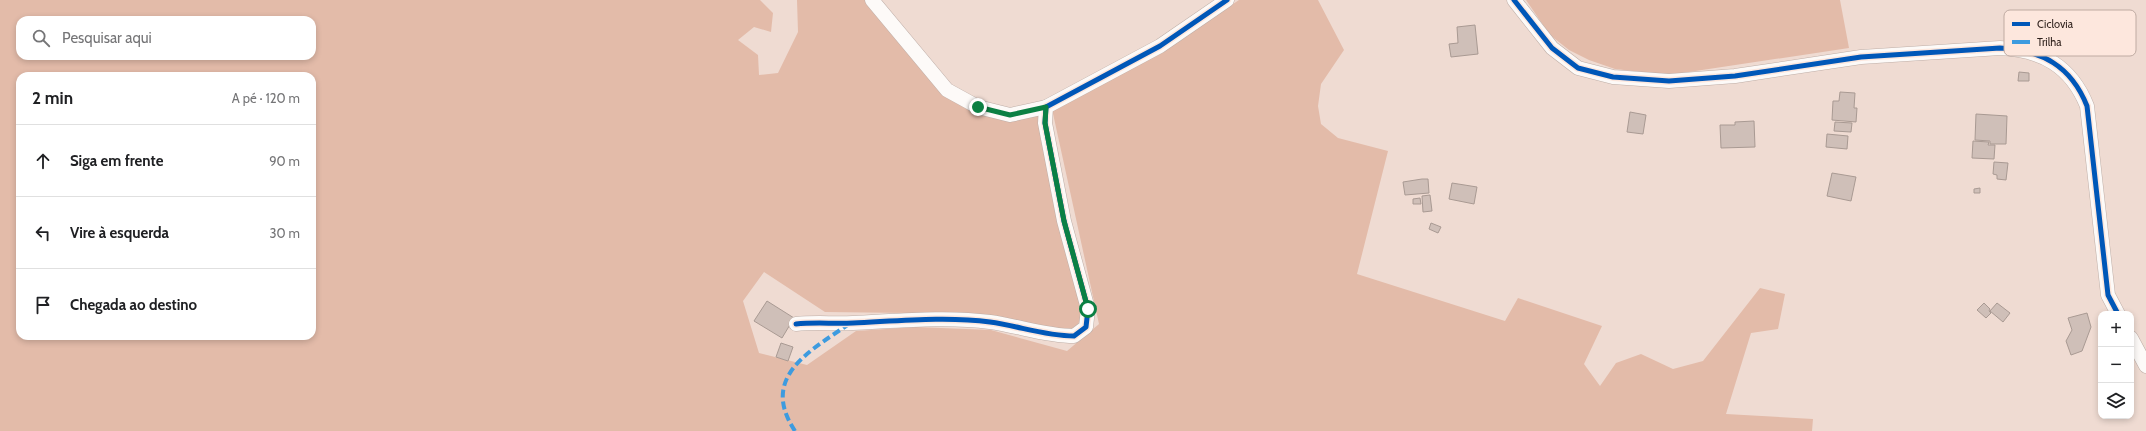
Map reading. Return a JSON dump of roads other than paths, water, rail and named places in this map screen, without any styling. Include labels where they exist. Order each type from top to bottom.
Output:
[{"type":"street","points":[[872,0],[947,90],[978,107],[1010,115],[1046,107],[1160,46],[1227,0]]},
{"type":"street","points":[[1514,0],[1552,48],[1578,68],[1613,77],[1669,81],[1720,78],[1860,57],[2004,48]]},
{"type":"street","points":[[2039,56],[2057,64],[2080,89],[2087,106],[2108,295],[2116,311]]},
{"type":"street","points":[[796,324],[819,322],[851,323],[914,319],[989,322],[1057,336],[1074,336],[1086,327],[1088,309],[1064,221],[1045,123],[1046,107]]},
{"type":"street","points":[[2134,344],[2146,366]]}]
